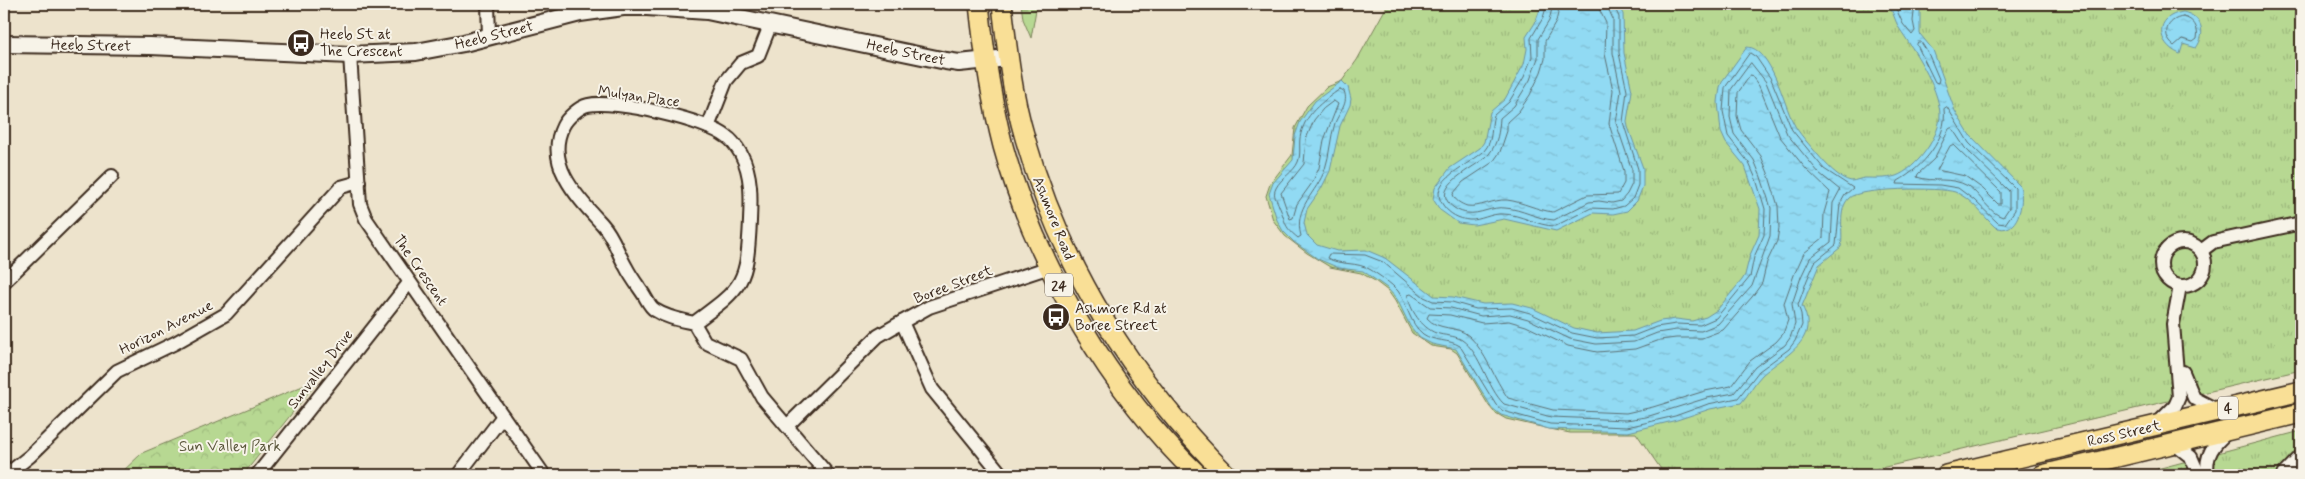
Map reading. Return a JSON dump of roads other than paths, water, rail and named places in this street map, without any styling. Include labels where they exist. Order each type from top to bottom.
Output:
[{"type":"main road","name":"Ashmore Road","points":[[979,4],[985,61],[1004,147],[1020,196],[1050,266],[1096,348],[1124,388],[1165,440],[1198,475]]},
{"type":"main road","name":"Ashmore Road","points":[[1002,4],[1008,58],[1025,138],[1040,187],[1070,259],[1114,337],[1137,372],[1170,416],[1227,475]]},
{"type":"main road","name":"Ross Street","points":[[1946,475],[2301,391]]},
{"type":"main road","name":"Ross Street","points":[[2042,475],[2301,414]]},
{"type":"street","points":[[488,4],[489,36]]},
{"type":"street","name":"Heeb Street","points":[[4,44],[150,46],[350,55],[416,52],[580,13],[623,7],[707,11],[959,63],[1008,58]]},
{"type":"street","points":[[708,127],[726,81],[741,63],[758,56],[771,23]]},
{"type":"street","name":"The Crescent","points":[[350,55],[360,204],[366,219],[544,475]]},
{"type":"street","name":"Mulyan Place","points":[[588,105],[653,111],[699,122],[728,137],[741,154],[749,174],[751,204],[748,259],[743,278],[731,295],[694,323],[672,318],[653,310],[626,266],[610,233],[566,182],[558,157],[557,138],[567,119],[588,105]]},
{"type":"street","points":[[4,282],[112,176]]},
{"type":"street","name":"Horizon Avenue","points":[[4,466],[10,472],[30,456],[117,371],[175,343],[226,314],[341,187],[359,182]]},
{"type":"street","points":[[2201,251],[2218,241],[2301,223]]},
{"type":"street","points":[[2181,242],[2192,244],[2201,251],[2205,263],[2202,276],[2190,285],[2180,286],[2172,283],[2163,274],[2161,261],[2164,252],[2170,246],[2181,242]]},
{"type":"street","name":"Boree Street","points":[[788,426],[878,336],[929,308],[1050,266]]},
{"type":"street","name":"Sunvalley Drive","points":[[257,475],[409,283]]},
{"type":"street","points":[[2155,426],[2175,406],[2179,397],[2173,344],[2173,318],[2180,286]]},
{"type":"street","points":[[902,322],[932,389],[1002,475]]},
{"type":"street","points":[[694,323],[706,342],[741,359],[762,397],[828,475]]},
{"type":"street","points":[[2173,344],[2190,392],[2202,403],[2219,410]]},
{"type":"street","points":[[458,475],[503,416]]},
{"type":"street","points":[[2208,475],[2206,462],[2214,445],[2231,430]]},
{"type":"street","points":[[2173,443],[2191,458],[2199,475]]},
{"type":"street","points":[[2283,475],[2301,456]]},
{"type":"water","points":[[1542,4],[1617,4],[1623,14],[1624,53],[1632,91],[1627,121],[1643,168],[1643,186],[1637,201],[1627,211],[1613,214],[1593,213],[1556,231],[1504,219],[1474,225],[1458,223],[1440,210],[1433,199],[1435,188],[1450,168],[1480,148],[1484,142],[1490,112],[1505,99],[1524,64],[1527,49],[1526,37],[1535,23]]},
{"type":"water","points":[[1888,4],[1920,4],[1920,34],[1933,50],[1955,111],[1969,134],[2020,186],[2021,201],[2018,216],[2009,227],[2003,229],[1995,227],[1966,198],[1947,190],[1883,190],[1867,192],[1849,198],[1845,203],[1842,215],[1841,247],[1819,265],[1802,306],[1807,318],[1807,329],[1803,338],[1797,347],[1756,381],[1741,403],[1710,409],[1677,420],[1628,432],[1549,429],[1501,415],[1492,408],[1456,349],[1432,344],[1420,338],[1410,326],[1397,299],[1387,288],[1363,271],[1339,268],[1318,259],[1294,242],[1283,231],[1277,220],[1269,194],[1273,183],[1293,160],[1295,136],[1300,122],[1315,101],[1342,81],[1348,87],[1351,99],[1350,105],[1340,126],[1330,171],[1321,189],[1307,209],[1304,223],[1307,235],[1317,245],[1337,251],[1366,250],[1385,258],[1434,296],[1453,297],[1483,304],[1512,303],[1532,308],[1574,328],[1597,333],[1633,331],[1660,321],[1676,319],[1692,321],[1706,317],[1717,310],[1742,280],[1759,235],[1760,209],[1745,166],[1726,143],[1721,132],[1718,102],[1723,80],[1747,47],[1763,56],[1770,66],[1793,122],[1801,135],[1828,166],[1846,180],[1896,176],[1904,172],[1919,159],[1932,141],[1939,122],[1940,113],[1935,91],[1899,28]]},
{"type":"water","points":[[2183,12],[2195,17],[2202,31],[2196,48],[2183,44],[2180,54],[2166,44],[2162,31],[2163,24],[2167,19]]},
{"type":"place","name":"Heeb St at The Crescent","points":[[301,43]]},
{"type":"place","name":"Ashmore Rd at Boree Street","points":[[1056,317]]},
{"type":"park label","name":"Sun Valley Park","points":[[230,446]]}]
